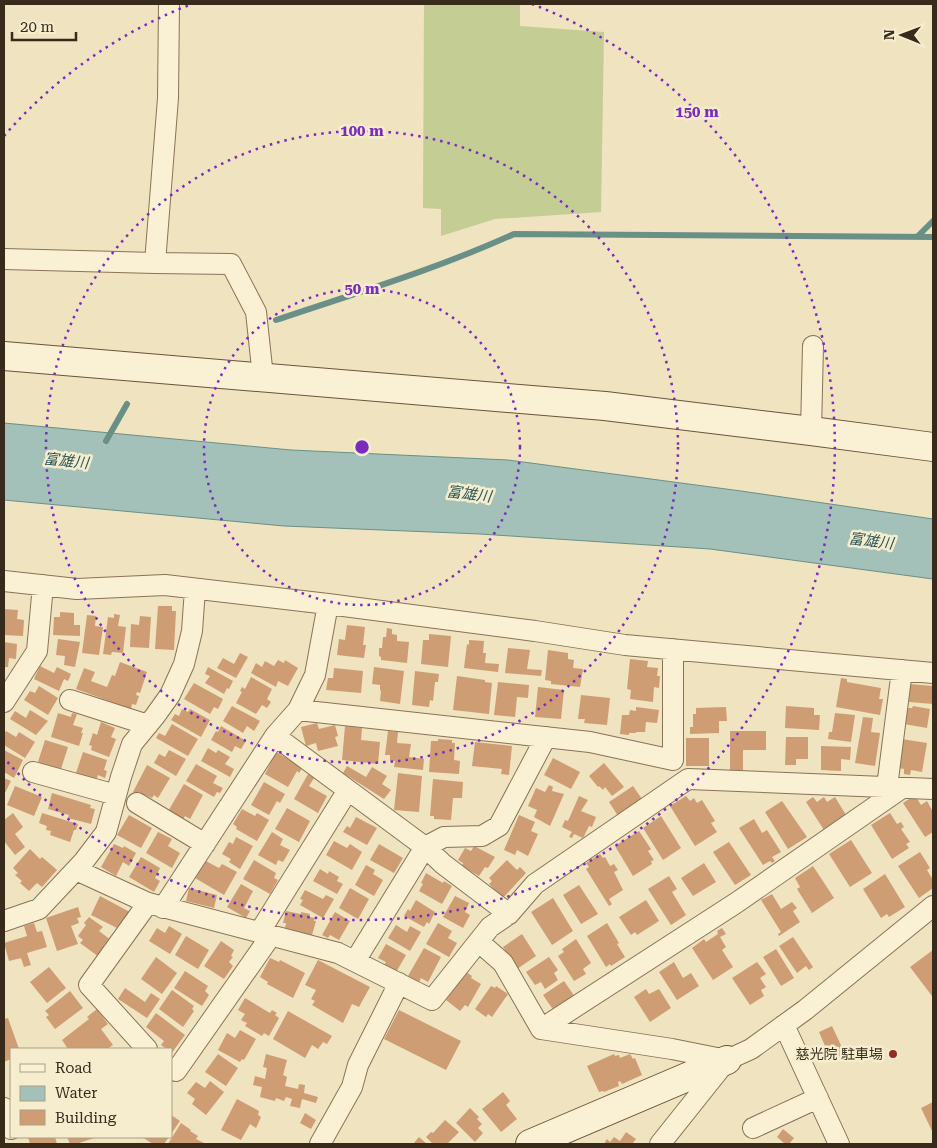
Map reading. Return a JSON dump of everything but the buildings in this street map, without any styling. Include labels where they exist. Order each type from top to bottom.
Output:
[{"type":"street","points":[[154,263],[168,98],[169,4]]},
{"type":"street","points":[[4,259],[231,264],[256,312],[263,377]]},
{"type":"street","points":[[811,430],[813,346]]},
{"type":"street","points":[[4,356],[605,406],[811,430],[933,447]]},
{"type":"street","points":[[4,581],[77,590],[165,585],[328,604],[625,644],[933,673]]},
{"type":"street","points":[[7,692],[36,650],[43,585]]},
{"type":"street","points":[[4,921],[39,909],[76,870],[106,832],[132,744],[170,695],[184,664],[192,631],[196,589]]},
{"type":"street","points":[[147,1048],[89,985],[205,844],[275,736],[298,710],[315,675],[328,604]]},
{"type":"street","points":[[298,710],[590,742],[672,760],[673,649]]},
{"type":"street","points":[[895,788],[902,670]]},
{"type":"street","points":[[70,700],[148,725]]},
{"type":"street","points":[[275,736],[425,847],[443,864],[510,914]]},
{"type":"street","points":[[355,962],[425,847],[444,837],[482,836],[499,826],[546,737]]},
{"type":"street","points":[[33,772],[116,796]]},
{"type":"street","points":[[76,870],[155,906],[338,953],[432,1000],[490,927],[510,914],[535,884],[688,779],[933,789]]},
{"type":"street","points":[[542,1029],[736,904],[895,788]]},
{"type":"street","points":[[172,1069],[176,1072],[265,935],[348,790]]},
{"type":"street","points":[[137,803],[205,844]]},
{"type":"street","points":[[530,1144],[751,1049],[805,1010],[933,906]]},
{"type":"street","points":[[479,942],[503,963],[542,1029]]},
{"type":"street","points":[[320,1144],[352,1087],[358,1065],[399,983]]},
{"type":"street","points":[[784,1025],[840,1144]]},
{"type":"street","points":[[542,1029],[672,1049],[727,1060]]},
{"type":"street","points":[[660,1144],[727,1060]]},
{"type":"street","points":[[753,1128],[818,1098]]},
{"type":"street","points":[[4,1108],[10,1126]]},
{"type":"green space","points":[[424,4],[520,4],[520,26],[604,32],[601,212],[495,219],[441,236],[441,209],[423,208]]},
{"type":"water","name":"富雄川","points":[[4,423],[291,450],[508,460],[933,519],[933,579],[710,549],[480,534],[284,526],[4,500]]},
{"type":"waterway","points":[[917,237],[933,221]]},
{"type":"waterway","points":[[276,320],[426,269],[514,234],[933,237]]},
{"type":"waterway","points":[[106,441],[127,404]]},
{"type":"place","name":"慈光院 駐車場","points":[[893,1054]]}]
